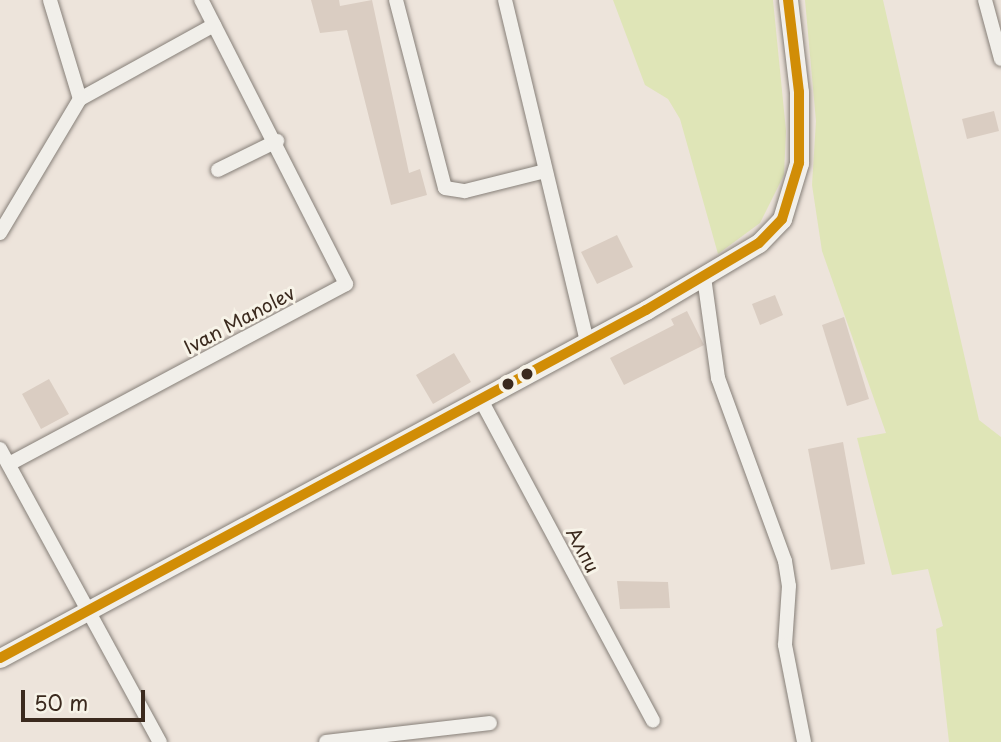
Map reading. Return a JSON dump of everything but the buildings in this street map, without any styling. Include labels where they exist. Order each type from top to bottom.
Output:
[{"type":"street","points":[[50,0],[80,99]]},
{"type":"street","name":"Ivan Manolev","points":[[9,464],[346,284],[277,141],[201,0]]},
{"type":"street","points":[[396,0],[445,187],[465,191],[545,171]]},
{"type":"street","points":[[505,0],[587,342]]},
{"type":"street","points":[[0,658],[587,342],[704,277],[765,236],[782,219],[793,194],[800,134],[788,0]]},
{"type":"street","points":[[985,0],[1000,53]]},
{"type":"street","points":[[0,233],[80,99],[214,25]]},
{"type":"street","points":[[218,170],[277,141]]},
{"type":"street","points":[[704,277],[718,378],[785,561],[789,586],[785,645],[804,742]]},
{"type":"street","name":"Алпи","points":[[480,398],[653,720]]},
{"type":"street","points":[[0,449],[160,742]]},
{"type":"street","points":[[326,742],[491,723]]},
{"type":"green space","points":[[613,0],[773,0],[786,131],[784,175],[760,223],[718,254],[680,119],[668,99],[645,85]]},
{"type":"green space","points":[[805,0],[883,0],[979,420],[1001,437],[1001,742],[949,742],[936,629],[943,626],[928,569],[892,575],[857,438],[886,433],[822,251],[812,185],[816,121]]},
{"type":"transit line","points":[[0,658],[646,310],[759,243],[782,219],[799,163],[799,92],[788,0]]}]
